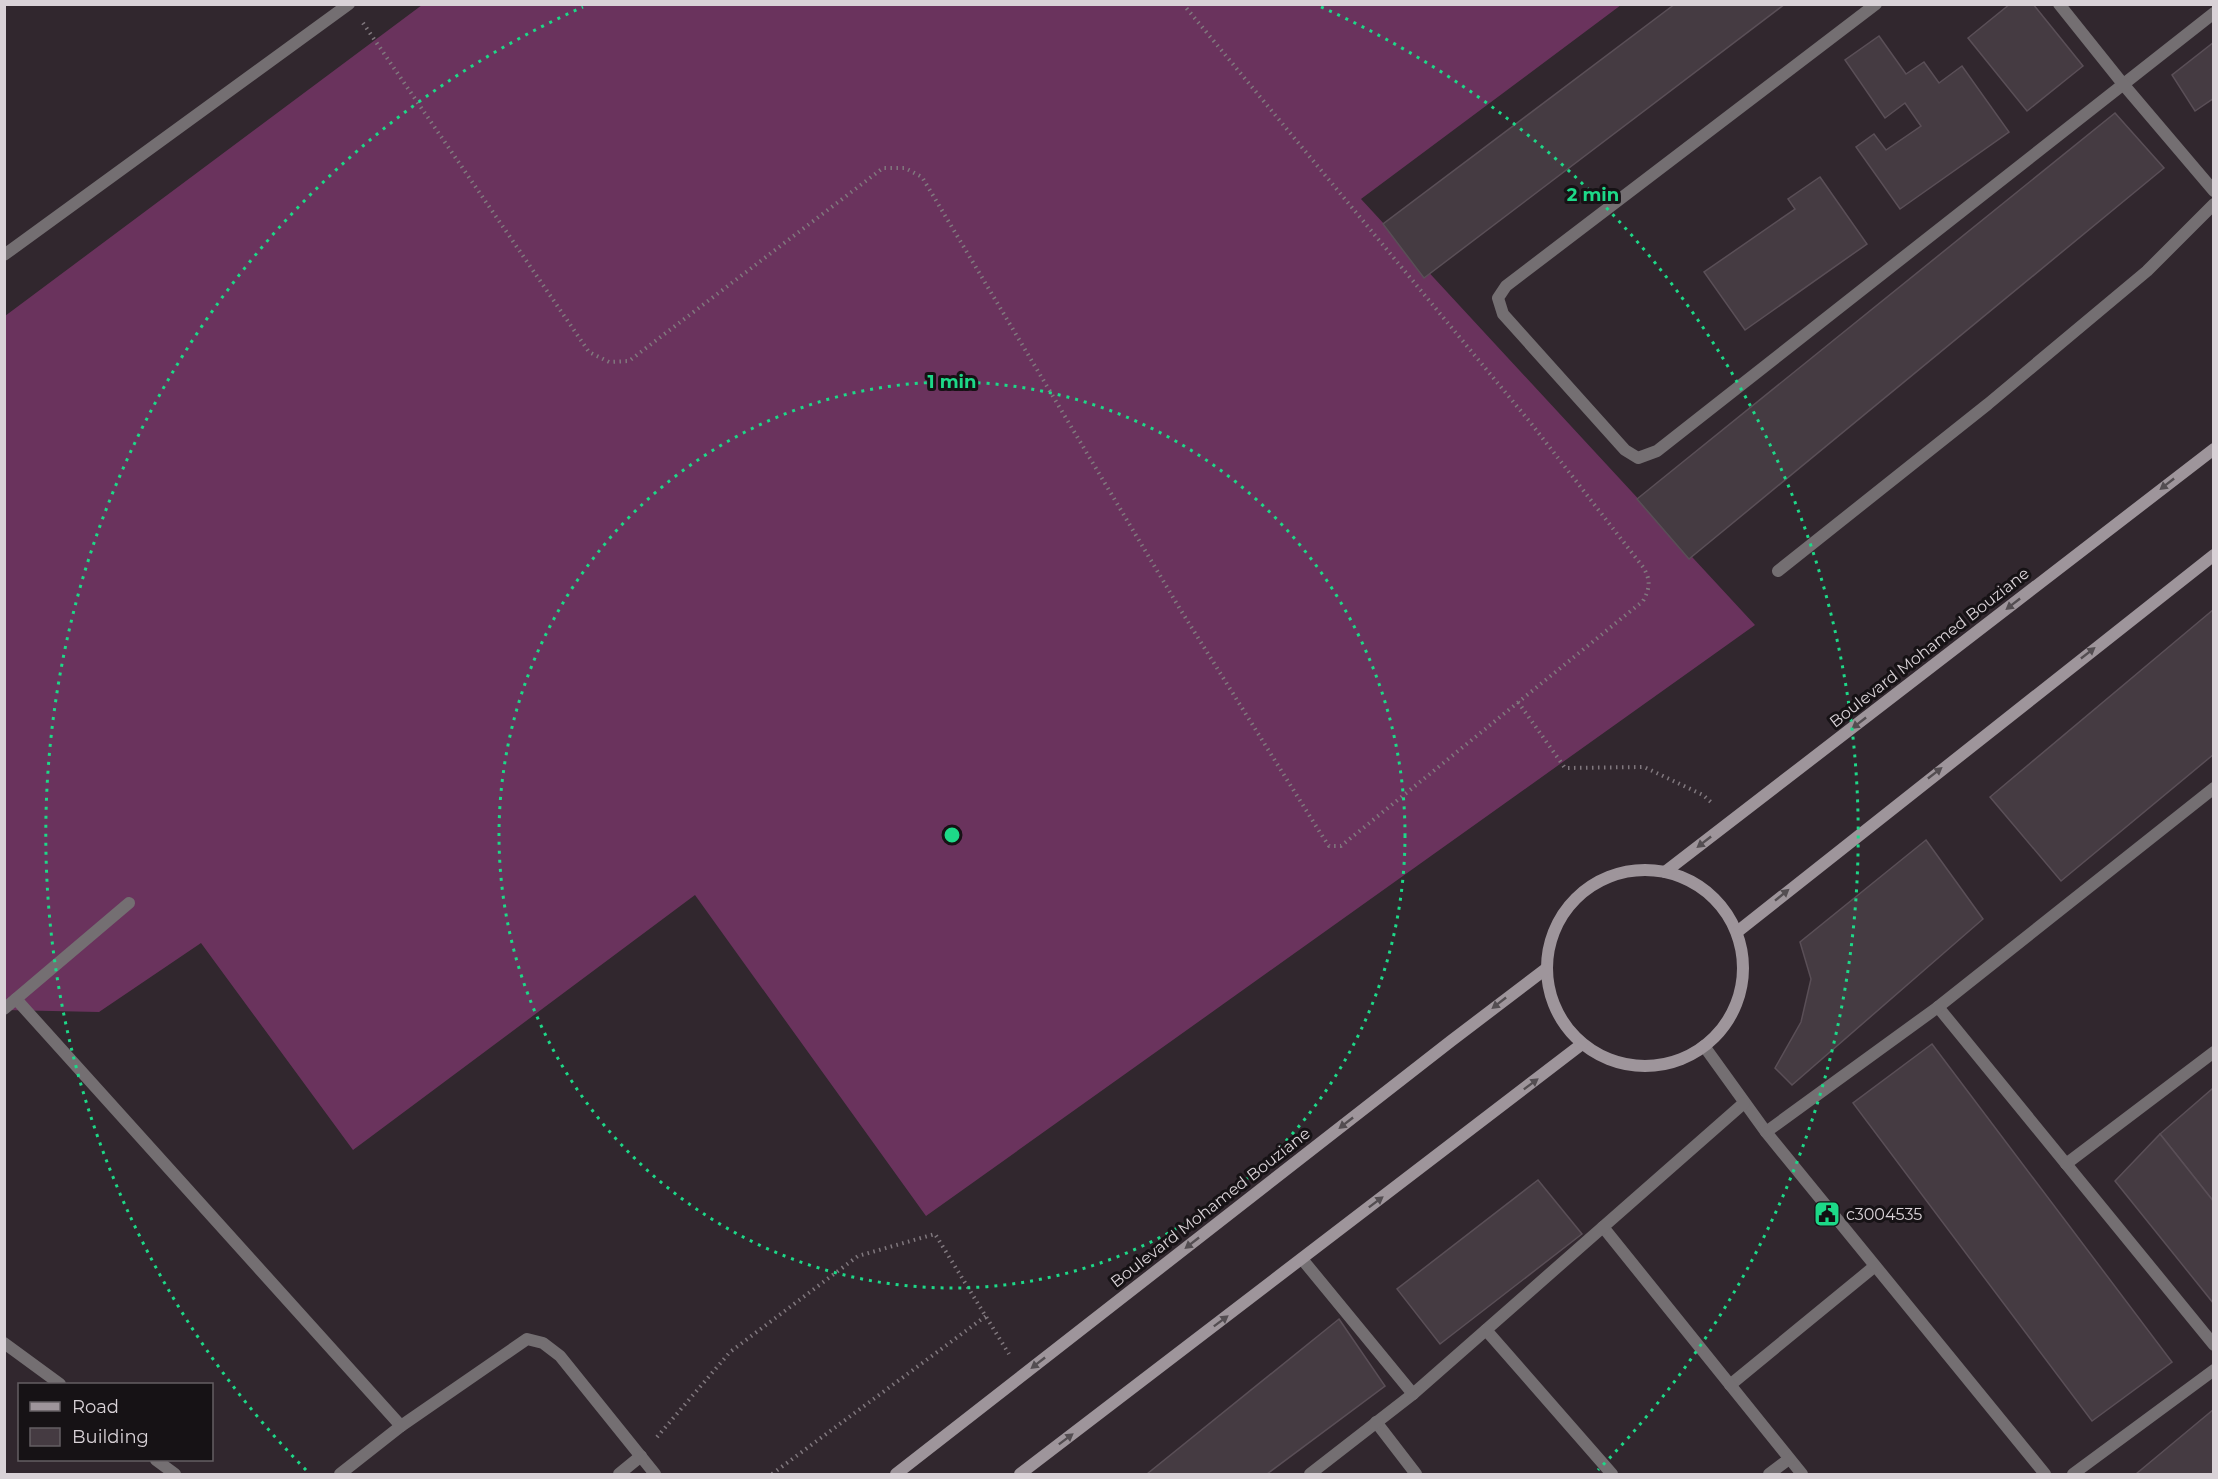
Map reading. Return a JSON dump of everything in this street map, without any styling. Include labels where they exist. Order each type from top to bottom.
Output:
[{"type":"street","points":[[1876,4],[1506,286],[1498,298],[1503,314],[1625,450],[1638,458],[1657,451],[2214,14]]},
{"type":"street","points":[[2060,4],[2123,84],[2214,191]]},
{"type":"street","points":[[4,255],[353,9]]},
{"type":"street","points":[[1778,571],[1988,404],[2147,271],[2214,204]]},
{"type":"street","name":"Boulevard Mohamed Bouziane","points":[[1665,872],[2214,449]]},
{"type":"street","points":[[1737,932],[2214,555]]},
{"type":"street","points":[[1766,1132],[1938,1007],[2214,788]]},
{"type":"street","points":[[1630,871],[1665,872],[1694,883],[1718,903],[1737,932],[1743,965],[1739,996],[1726,1024],[1704,1046],[1676,1062],[1643,1067],[1611,1060],[1582,1044],[1563,1023],[1551,997],[1547,968],[1553,934],[1561,916],[1570,904],[1597,882],[1630,871]]},
{"type":"street","points":[[4,1009],[129,903]]},
{"type":"street","name":"Boulevard Mohamed Bouziane","points":[[896,1474],[1547,968]]},
{"type":"street","points":[[16,999],[401,1426]]},
{"type":"street","points":[[1938,1007],[2214,1345]]},
{"type":"street","points":[[1020,1474],[1582,1044]]},
{"type":"street","points":[[1704,1046],[1766,1132],[2046,1474]]},
{"type":"street","points":[[2066,1164],[2211,1060]]},
{"type":"street","points":[[1310,1474],[1413,1394],[1744,1103]]},
{"type":"street","points":[[1603,1227],[1802,1474]]},
{"type":"street","points":[[1302,1259],[1413,1394]]},
{"type":"street","points":[[1730,1385],[1875,1266]]},
{"type":"street","points":[[1486,1330],[1612,1474]]},
{"type":"street","points":[[340,1474],[401,1426],[527,1339],[543,1343],[560,1356],[655,1474]]},
{"type":"street","points":[[4,1343],[59,1383]]},
{"type":"street","points":[[2073,1474],[2214,1370]]},
{"type":"street","points":[[1376,1422],[1416,1474]]},
{"type":"street","points":[[619,1474],[640,1456]]},
{"type":"street","points":[[1768,1474],[1789,1459]]},
{"type":"street","points":[[157,1461],[175,1474]]},
{"type":"path","points":[[353,9],[589,352],[609,362],[629,361],[883,168],[905,168],[922,177],[1180,609],[1329,846],[1341,846],[1643,601],[1649,590],[1650,579],[1530,422],[1183,4]]},
{"type":"path","points":[[1518,702],[1565,768],[1644,767],[1703,795],[1731,822]]},
{"type":"path","points":[[640,1456],[730,1352],[858,1256],[935,1234],[1022,1375]]},
{"type":"path","points":[[772,1474],[986,1316]]},
{"type":"shaded area","points":[[422,5],[1621,5],[1361,199],[1755,625],[926,1216],[695,895],[353,1150],[201,943],[99,1012],[5,1010],[5,316]]},
{"type":"building","points":[[1675,4],[1785,4],[1424,278],[1383,224]]},
{"type":"building","points":[[2010,4],[2033,4],[2083,66],[2027,111],[1968,38]]},
{"type":"building","points":[[1879,36],[1906,74],[1924,62],[1939,83],[1962,66],[2009,132],[1900,209],[1856,147],[1874,134],[1886,150],[1921,126],[1905,103],[1885,118],[1845,60]]},
{"type":"building","points":[[2214,42],[2214,98],[2195,111],[2172,75]]},
{"type":"building","points":[[2115,113],[2164,168],[1689,559],[1637,499]]},
{"type":"building","points":[[1820,177],[1867,244],[1745,330],[1704,272],[1795,209],[1788,199]]},
{"type":"building","points":[[2214,609],[2214,754],[2061,881],[1990,797]]},
{"type":"building","points":[[1926,840],[1983,919],[1792,1085],[1775,1068],[1801,1022],[1811,979],[1800,942]]},
{"type":"building","points":[[1932,1044],[2172,1362],[2092,1421],[1853,1103]]},
{"type":"building","points":[[2212,1089],[2214,1091],[2214,1202],[2160,1134]]},
{"type":"building","points":[[2160,1134],[2214,1202],[2214,1304],[2115,1181]]},
{"type":"building","points":[[1538,1180],[1582,1234],[1440,1344],[1397,1289]]},
{"type":"building","points":[[1339,1319],[1385,1386],[1267,1474],[1147,1474]]},
{"type":"building","points":[[2214,1409],[2214,1474],[2136,1474]]},
{"type":"place","name":"c3004535","points":[[1827,1214]]}]
